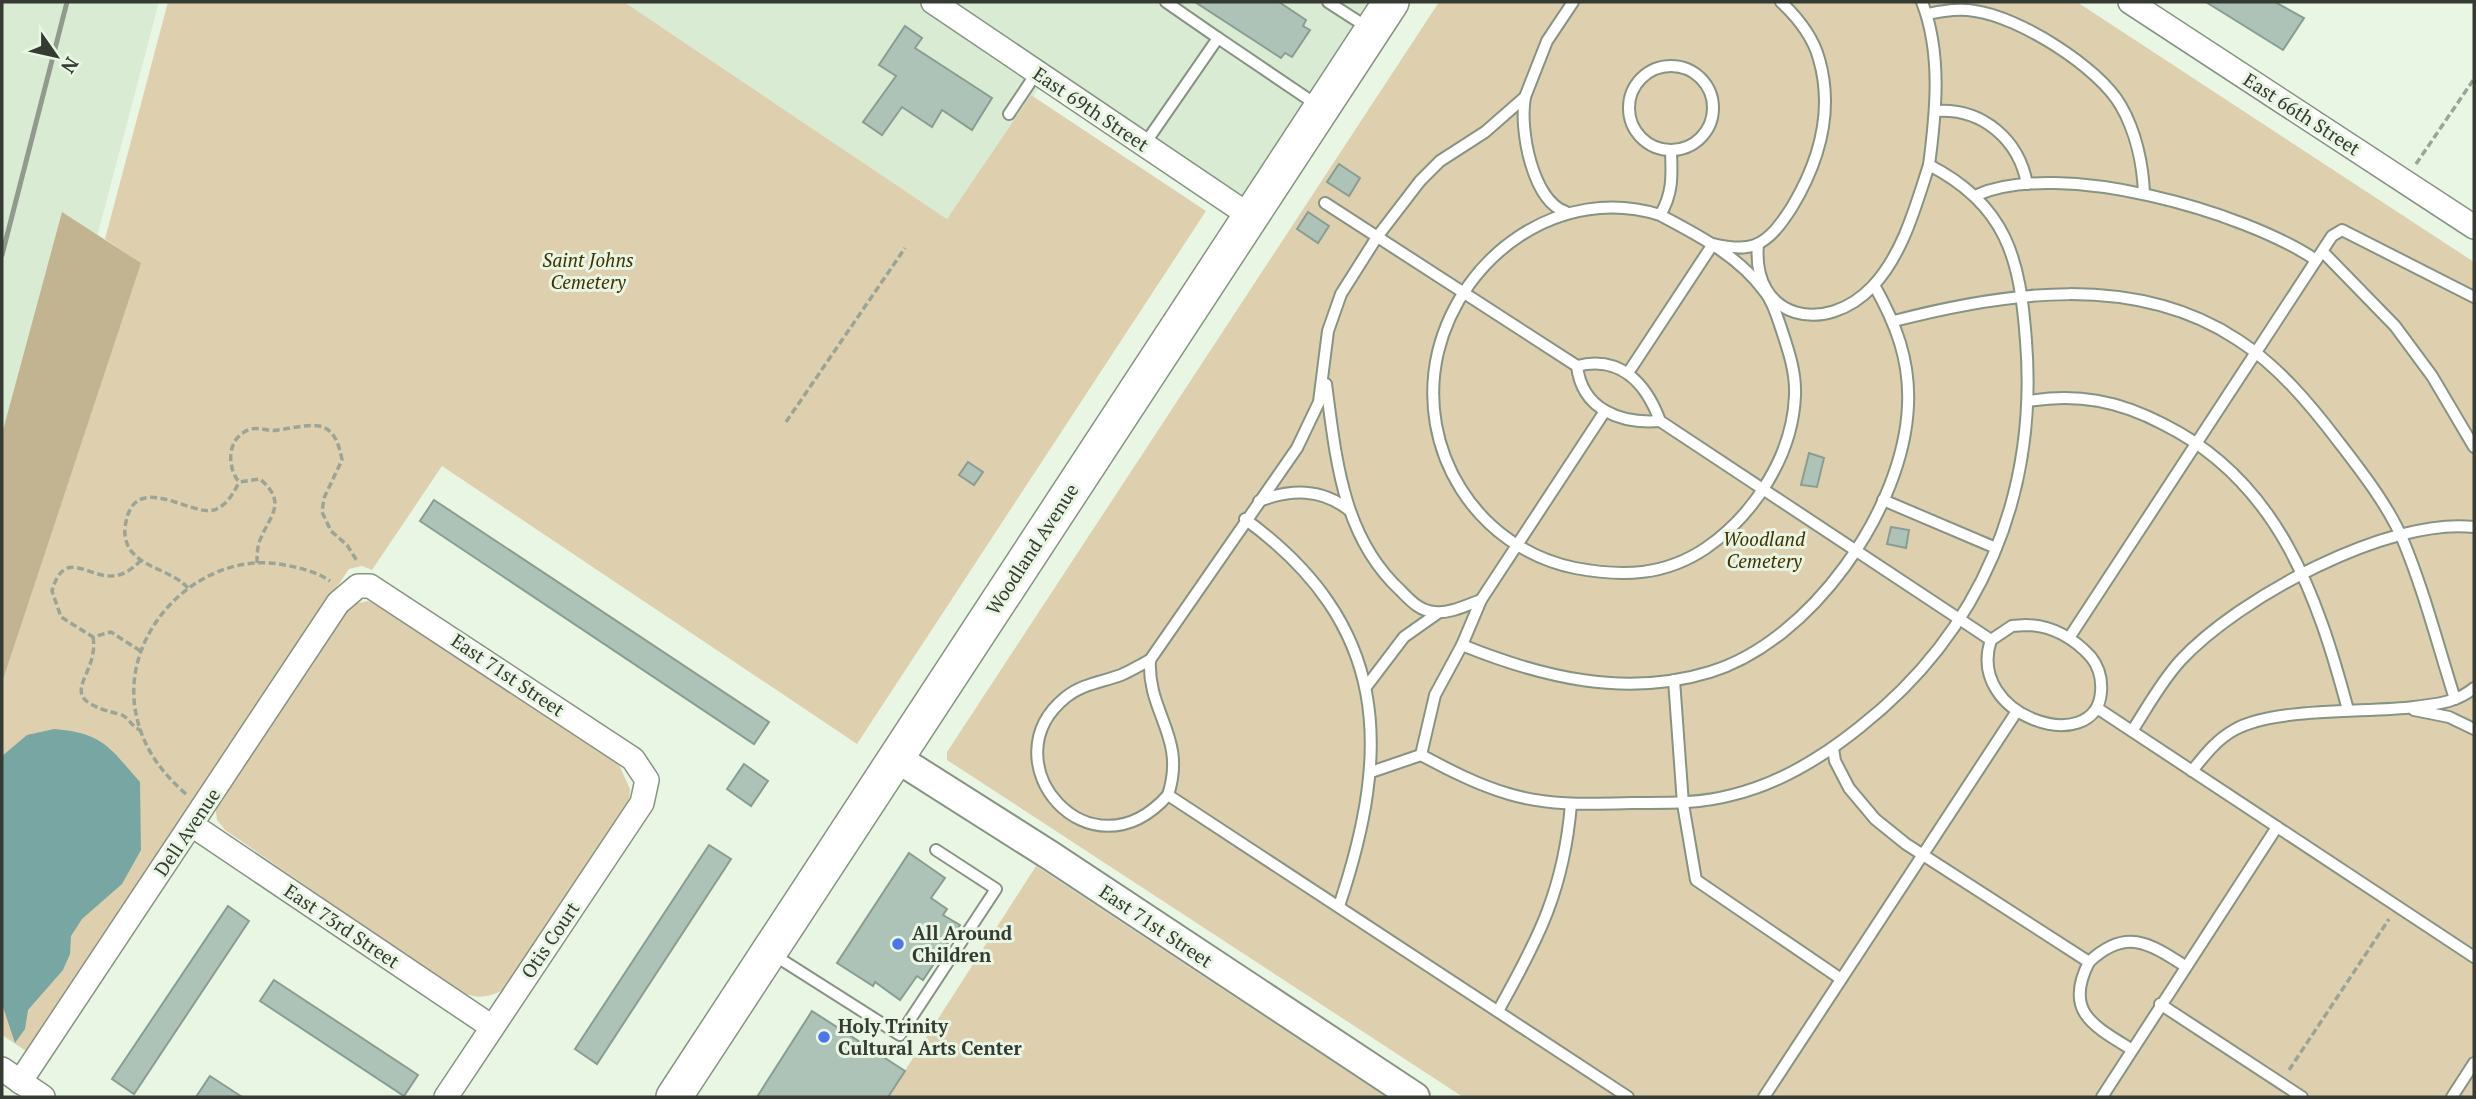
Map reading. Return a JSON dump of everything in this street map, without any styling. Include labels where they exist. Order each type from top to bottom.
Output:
[{"type":"main road","name":"Woodland Avenue","points":[[674,1097],[1391,2]]},
{"type":"street","name":"East 69th Street","points":[[933,2],[1250,216]]},
{"type":"street","name":"East 66th Street","points":[[2130,2],[2474,227]]},
{"type":"street","name":"East 71st Street","points":[[358,586],[370,586],[384,593],[634,760],[648,780]]},
{"type":"street","name":"Dell Avenue","points":[[11,1076],[191,825],[338,603],[358,586]]},
{"type":"street","name":"East 71st Street","points":[[895,757],[1051,856],[1415,1097]]},
{"type":"street","name":"Otis Court","points":[[446,1097],[642,803],[648,780]]},
{"type":"street","name":"East 73rd Street","points":[[191,825],[492,1027]]},
{"type":"street","points":[[11,1076],[43,1097]]},
{"type":"lane","points":[[1166,2],[1321,108]]},
{"type":"lane","points":[[1328,2],[1372,31]]},
{"type":"lane","points":[[1540,223],[1547,213],[1548,201],[1528,150],[1523,122],[1525,97],[1547,41],[1573,2]]},
{"type":"lane","points":[[1713,244],[1738,247],[1758,244],[1784,219],[1805,186],[1823,132],[1825,95],[1819,57],[1812,41],[1781,2]]},
{"type":"lane","points":[[1758,244],[1758,270],[1768,294],[1791,361],[1795,396],[1784,446],[1762,490],[1740,520],[1712,544],[1681,562],[1649,573],[1617,574],[1581,569],[1544,559],[1496,532],[1472,507],[1452,477],[1439,443],[1434,397],[1437,355],[1446,327],[1465,295],[1503,249],[1540,223],[1567,213],[1624,207],[1660,215],[1713,244],[1742,267],[1768,294],[1789,311],[1820,315],[1843,309],[1874,285],[1906,230],[1929,164],[1936,111],[1933,50],[1927,14],[1922,2]]},
{"type":"lane","points":[[1927,14],[1953,9],[1978,11],[2001,19],[2065,53],[2087,69],[2108,88],[2122,107],[2137,144],[2144,194]]},
{"type":"lane","points":[[1144,145],[1218,38]]},
{"type":"lane","points":[[1668,65],[1694,72],[1704,81],[1714,106],[1712,120],[1696,143],[1671,151],[1655,148],[1642,140],[1629,115],[1634,86],[1643,76],[1668,65]]},
{"type":"lane","points":[[1009,114],[1037,72]]},
{"type":"lane","points":[[1150,660],[1152,689],[1174,750],[1175,772],[1168,795],[1154,811],[1118,827],[1098,825],[1079,818],[1060,806],[1046,790],[1038,757],[1042,728],[1064,698],[1079,689],[1121,675],[1150,660],[1245,519],[1297,448],[1314,418],[1324,373],[1328,331],[1334,312],[1341,294],[1377,237],[1420,181],[1440,162],[1485,132],[1525,97]]},
{"type":"lane","points":[[1936,111],[1961,111],[2000,131],[2020,160],[2027,184]]},
{"type":"lane","points":[[1660,215],[1669,201],[1672,180],[1671,151]]},
{"type":"lane","points":[[1371,772],[1421,755],[1510,794],[1571,804],[1683,804],[1736,795],[1784,775],[1833,748],[1906,688],[1937,653],[1982,584],[2024,457],[2029,401],[2021,297],[2008,243],[1998,222],[1977,195],[1929,164]]},
{"type":"lane","points":[[1977,195],[1997,188],[2027,184],[2064,184],[2144,194],[2251,227],[2319,256],[2395,326],[2432,376],[2474,447]]},
{"type":"lane","points":[[1548,201],[1567,213]]},
{"type":"lane","points":[[1325,202],[1577,366],[1604,364],[1628,373],[1649,395],[1660,421],[1991,640]]},
{"type":"lane","points":[[2069,638],[2332,236],[2342,230],[2474,297]]},
{"type":"lane","points":[[1628,373],[1713,244]]},
{"type":"lane","points":[[1462,645],[1511,665],[1568,679],[1633,684],[1709,673],[1737,661],[1788,629],[1811,607],[1854,551],[1883,500],[1905,434],[1908,405],[1903,349],[1894,321],[1874,285]]},
{"type":"lane","points":[[1894,321],[1972,303],[2082,293],[2147,303],[2227,333],[2256,353],[2328,427],[2374,491],[2401,537],[2462,718],[2473,728]]},
{"type":"lane","points":[[1577,366],[1582,389],[1605,411],[1629,421],[1660,421]]},
{"type":"lane","points":[[1324,373],[1340,479],[1349,510],[1367,552],[1389,580],[1416,606],[1438,613]]},
{"type":"lane","points":[[2029,401],[2070,397],[2115,403],[2197,442],[2248,486],[2279,531],[2302,573],[2330,640],[2348,710]]},
{"type":"lane","points":[[1421,755],[1435,695],[1462,645],[1481,600],[1605,411]]},
{"type":"lane","points":[[1258,501],[1298,491],[1336,500],[1349,510]]},
{"type":"lane","points":[[1883,500],[1996,548]]},
{"type":"lane","points":[[1245,519],[1271,538],[1313,579],[1334,610],[1358,657],[1366,687],[1370,714],[1371,772],[1361,831],[1339,906]]},
{"type":"lane","points":[[2132,732],[2182,659],[2254,601],[2302,573],[2387,539],[2454,525],[2474,527]]},
{"type":"lane","points":[[1366,687],[1404,637],[1438,613],[1481,600]]},
{"type":"lane","points":[[2026,625],[2049,628],[2069,638],[2089,655],[2099,673],[2101,698],[2096,708],[2066,726],[2042,723],[2017,711],[2001,696],[1990,678],[1986,665],[1991,640],[2012,626],[2026,625]]},
{"type":"lane","points":[[1674,680],[1683,804],[1696,880],[1842,979]]},
{"type":"lane","points":[[2192,771],[2218,742],[2236,729],[2262,721],[2348,710],[2401,708],[2457,699],[2474,688]]},
{"type":"lane","points":[[2096,708],[2474,957]]},
{"type":"lane","points":[[2401,708],[2449,717],[2473,728]]},
{"type":"lane","points":[[1764,1097],[2017,711]]},
{"type":"lane","points":[[1833,748],[1835,761],[1849,788],[1875,819],[1906,844],[2089,962]]},
{"type":"lane","points":[[1168,795],[1628,1097]]},
{"type":"lane","points":[[1498,1011],[1533,947],[1555,897],[1565,859],[1571,804]]},
{"type":"lane","points":[[2102,1097],[2277,827]]},
{"type":"lane","points":[[769,952],[831,994],[900,1035],[996,889],[936,850]]},
{"type":"lane","points":[[2131,1049],[2087,1019],[2078,999],[2079,981],[2089,962],[2103,948],[2119,941],[2136,941],[2185,966]]},
{"type":"lane","points":[[2160,1004],[2302,1097]]},
{"type":"lane","points":[[2452,1097],[2474,1063]]},
{"type":"path","points":[[2414,167],[2474,79]]},
{"type":"path","points":[[786,422],[905,248]]},
{"type":"path","points":[[239,482],[229,460],[235,441],[242,434],[251,429],[276,431],[313,423],[321,426],[337,440],[342,460],[322,505],[324,519],[357,561]]},
{"type":"path","points":[[239,482],[260,479],[272,493],[275,502],[275,513],[257,547],[257,563]]},
{"type":"path","points":[[188,588],[169,572],[133,553],[125,536],[128,517],[139,502],[164,497],[192,508],[213,510],[230,498],[239,482]]},
{"type":"path","points":[[142,560],[128,571],[113,576],[82,567],[66,569],[59,575],[52,591],[56,609],[61,617],[93,636],[111,632],[142,652]]},
{"type":"path","points":[[188,796],[157,764],[141,730],[135,699],[142,652],[159,616],[188,588],[217,572],[257,563],[303,569],[331,581]]},
{"type":"path","points":[[93,636],[93,654],[80,683],[79,693],[85,702],[102,711],[127,717],[135,728],[141,730]]},
{"type":"path","points":[[2286,1075],[2390,917]]},
{"type":"shaded area","points":[[2,2],[159,2],[59,381],[2,562]]},
{"type":"shaded area","points":[[624,2],[1391,2],[1250,216],[1046,78],[947,219]]},
{"type":"shaded area","points":[[62,212],[141,263],[2,683],[2,434]]},
{"type":"green space","name":"Saint Johns Cemetery","points":[[168,2],[624,2],[947,219],[1031,95],[1206,211],[857,744],[442,466],[372,570],[362,566],[349,569],[26,1051],[2,1035],[2,683],[140,263],[105,239]]},
{"type":"green space","name":"Woodland Cemetery","points":[[1439,2],[2077,2],[2474,262],[2474,1097],[1463,1097],[947,760],[947,752]]},
{"type":"green space","points":[[368,601],[384,607],[619,765],[630,789],[629,802],[503,990],[492,995],[477,997],[460,992],[225,830],[217,820],[215,805],[345,610],[354,604]]},
{"type":"green space","points":[[1036,866],[1386,1097],[888,1097]]},
{"type":"water","points":[[54,729],[95,738],[112,751],[140,782],[141,850],[122,884],[82,919],[71,936],[70,954],[63,970],[28,1010],[25,1029],[15,1043],[2,1004],[2,756],[27,735]]},
{"type":"building","points":[[1195,2],[1279,2],[1306,20],[1303,26],[1310,30],[1292,57],[1285,53],[1281,58]]},
{"type":"building","points":[[2206,2],[2275,2],[2304,18],[2283,50]]},
{"type":"building","points":[[905,26],[922,38],[915,48],[992,98],[972,130],[942,110],[932,127],[902,107],[882,135],[863,122],[896,76],[879,65]]},
{"type":"building","points":[[1339,164],[1360,178],[1349,196],[1327,182]]},
{"type":"building","points":[[1308,212],[1329,226],[1318,243],[1297,229]]},
{"type":"building","points":[[1809,453],[1824,458],[1817,487],[1801,485]]},
{"type":"building","points":[[968,462],[983,472],[974,485],[959,475]]},
{"type":"building","points":[[434,500],[769,722],[754,744],[420,521]]},
{"type":"building","points":[[1891,527],[1909,530],[1906,548],[1887,544]]},
{"type":"building","points":[[744,764],[768,781],[751,806],[727,789]]},
{"type":"building","points":[[709,845],[731,859],[597,1064],[575,1049]]},
{"type":"building","name":"All Around Children","points":[[909,853],[945,878],[931,898],[947,909],[943,915],[960,925],[923,980],[917,976],[900,1000],[875,982],[873,986],[837,963]]},
{"type":"building","points":[[228,906],[249,921],[134,1094],[112,1079]]},
{"type":"building","points":[[274,980],[418,1075],[404,1096],[260,1001]]},
{"type":"building","name":"Holy Trinity Cultural Arts Center","points":[[812,1011],[905,1071],[888,1097],[757,1097]]},
{"type":"building","points":[[210,1076],[242,1097],[196,1097]]},
{"type":"railway","points":[[2,255],[67,2]]},
{"type":"place","name":"All Around Children","points":[[898,944]]},
{"type":"place","name":"Holy Trinity Cultural Arts Center","points":[[824,1037]]}]
